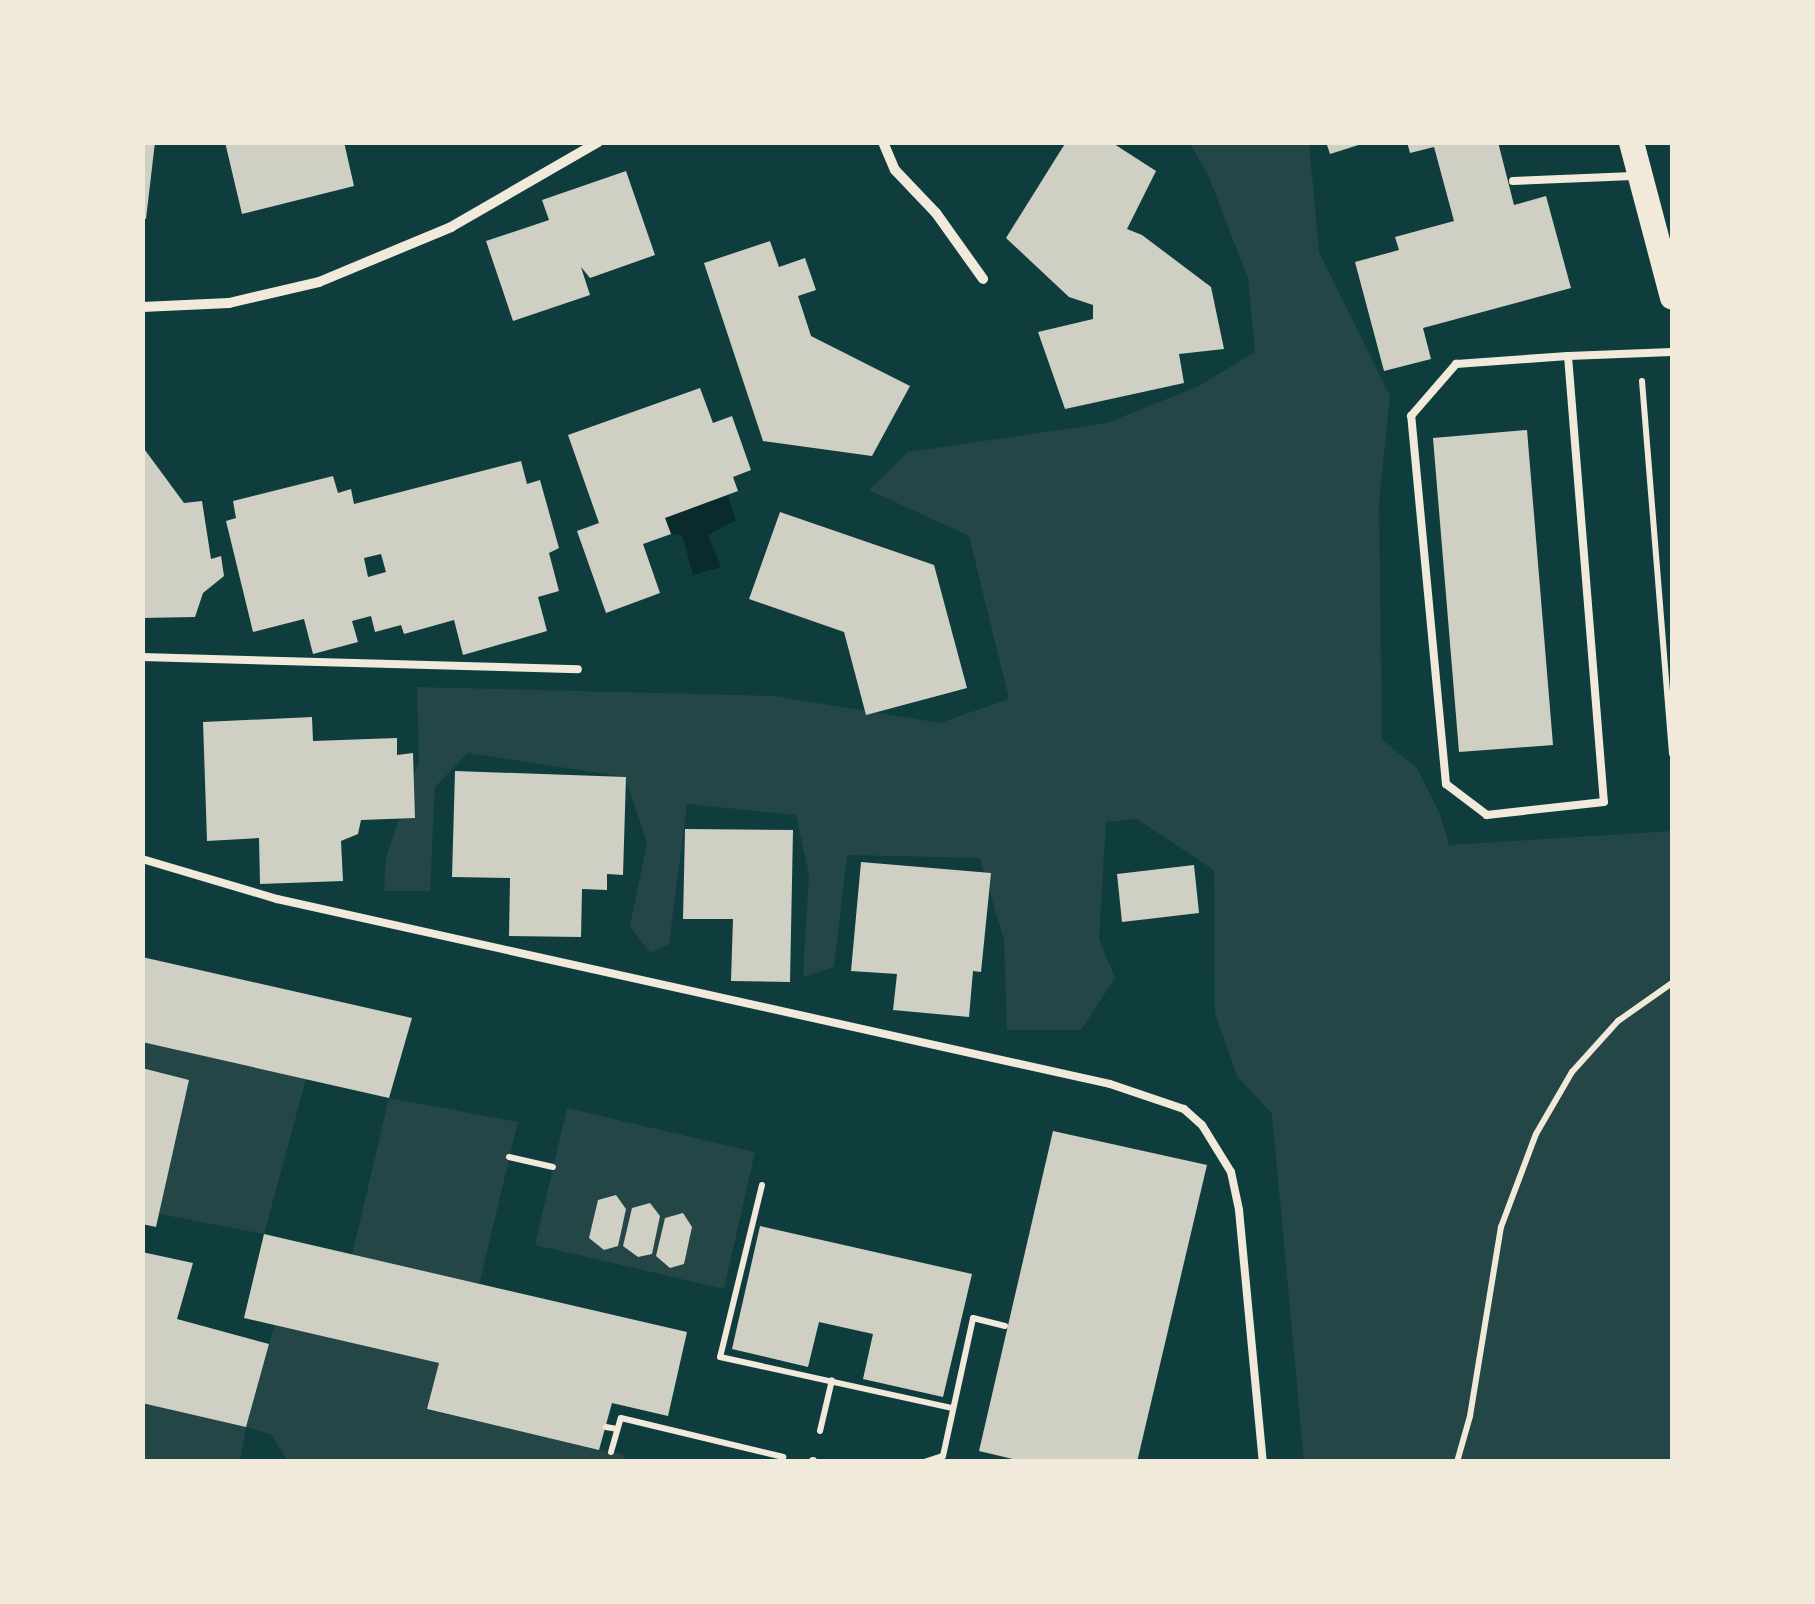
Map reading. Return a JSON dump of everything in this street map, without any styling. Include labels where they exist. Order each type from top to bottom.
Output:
[{"type":"main road","points":[[1631,142],[1644,176],[1672,298]]},
{"type":"street","points":[[142,308],[229,304],[319,282],[451,227],[598,142]]},
{"type":"street","points":[[883,142],[895,170],[936,213],[983,279]]},
{"type":"lane","points":[[1513,181],[1644,176]]},
{"type":"lane","points":[[1568,356],[1604,802],[1487,815],[1446,784],[1411,416],[1456,364],[1568,356],[1672,352]]},
{"type":"lane","points":[[142,657],[578,670]]},
{"type":"lane","points":[[142,859],[277,900],[1110,1084],[1184,1109],[1202,1125],[1218,1150],[1235,1191],[1263,1462]]},
{"type":"path","points":[[1641,353],[1672,754]]},
{"type":"path","points":[[1457,1462],[1470,1416],[1501,1228],[1536,1134],[1572,1072],[1618,1021],[1672,983]]},
{"type":"path","points":[[510,1157],[554,1166]]},
{"type":"path","points":[[762,1186],[720,1358],[790,1367],[832,1380],[878,1386],[952,1408]]},
{"type":"path","points":[[924,1462],[943,1456],[973,1318],[1005,1326]]},
{"type":"path","points":[[610,1452],[621,1418],[813,1461],[832,1380]]},
{"type":"path","points":[[606,1427],[617,1430]]},
{"type":"shaded area","points":[[1190,143],[1309,143],[1319,252],[1390,396],[1379,503],[1382,740],[1417,768],[1440,814],[1449,845],[1672,831],[1672,1461],[1304,1461],[1272,1114],[1237,1076],[1215,1013],[1214,870],[1137,819],[1106,822],[1099,939],[1115,978],[1081,1030],[1007,1030],[1004,940],[980,858],[847,855],[834,967],[803,977],[809,874],[796,815],[687,804],[669,944],[650,953],[630,926],[647,843],[625,777],[468,753],[435,787],[430,891],[384,891],[386,858],[419,761],[417,687],[774,696],[940,723],[1009,699],[969,536],[869,490],[908,452],[1107,423],[1199,386],[1255,352],[1248,278],[1208,175]]},
{"type":"shaded area","points":[[728,495],[736,520],[708,535],[721,567],[693,575],[682,535],[671,534],[665,518]]},
{"type":"shaded area","points":[[142,1042],[306,1079],[264,1234],[159,1214],[189,1080],[143,1068]]},
{"type":"shaded area","points":[[389,1098],[518,1122],[479,1285],[352,1255]]},
{"type":"shaded area","points":[[567,1108],[755,1152],[724,1289],[535,1245]]},
{"type":"shaded area","points":[[275,1324],[439,1363],[427,1410],[625,1455],[623,1462],[288,1461],[271,1434],[246,1427],[240,1461],[143,1462],[143,1403],[246,1426]]},
{"type":"building","points":[[142,142],[155,142],[146,219],[142,218]]},
{"type":"building","points":[[225,142],[344,142],[354,186],[242,214]]},
{"type":"building","points":[[1066,142],[1111,142],[1156,171],[1127,229],[1142,235],[1211,287],[1224,349],[1179,354],[1184,383],[1065,409],[1038,332],[1093,319],[1093,305],[1069,297],[1006,238]]},
{"type":"building","points":[[1326,142],[1365,142],[1365,143],[1330,154]]},
{"type":"building","points":[[1407,142],[1498,142],[1514,205],[1546,196],[1571,288],[1423,328],[1431,359],[1384,371],[1355,262],[1399,250],[1395,237],[1454,221],[1434,147],[1410,153]]},
{"type":"building","points":[[626,171],[655,255],[590,278],[581,267],[590,295],[513,321],[486,241],[549,220],[542,200]]},
{"type":"building","points":[[770,241],[779,267],[805,258],[816,290],[798,296],[811,336],[910,386],[872,456],[763,441],[704,263]]},
{"type":"building","points":[[700,388],[713,423],[732,416],[751,470],[733,477],[738,491],[665,518],[671,534],[643,544],[660,593],[606,613],[577,531],[599,523],[568,435]]},
{"type":"building","points":[[1527,430],[1553,745],[1459,752],[1433,438]]},
{"type":"building","points":[[142,446],[184,503],[202,501],[211,559],[221,556],[224,576],[203,593],[195,617],[142,618]]},
{"type":"building","points":[[521,461],[527,484],[540,480],[559,548],[549,553],[559,591],[538,597],[547,631],[463,655],[454,620],[404,634],[401,625],[375,632],[371,616],[352,621],[358,642],[313,654],[304,619],[253,632],[226,521],[236,518],[233,501],[333,476],[338,493],[351,489],[354,504]],"holes":[[[381,554],[386,572],[368,577],[364,558]]]},
{"type":"building","points":[[780,512],[934,565],[967,688],[866,715],[844,632],[749,599]]},
{"type":"building","points":[[312,717],[313,741],[397,738],[397,755],[413,753],[415,818],[361,820],[358,834],[341,841],[343,881],[260,884],[259,838],[207,841],[203,722]]},
{"type":"building","points":[[455,771],[626,777],[623,875],[607,874],[607,890],[582,889],[581,937],[509,936],[510,878],[452,877]]},
{"type":"building","points":[[685,829],[793,830],[790,982],[731,981],[733,919],[683,919]]},
{"type":"building","points":[[861,862],[991,873],[981,972],[973,971],[969,1017],[893,1010],[897,974],[851,971]]},
{"type":"building","points":[[1194,865],[1199,913],[1122,922],[1117,874]]},
{"type":"building","points":[[142,957],[412,1018],[389,1098],[142,1042]]},
{"type":"building","points":[[142,1068],[189,1080],[156,1227],[142,1224]]},
{"type":"building","points":[[1053,1131],[1207,1165],[1137,1462],[1026,1462],[979,1451]]},
{"type":"building","points":[[616,1195],[626,1209],[618,1246],[604,1250],[589,1238],[598,1200]]},
{"type":"building","points":[[650,1203],[660,1216],[652,1254],[638,1257],[623,1246],[632,1208]]},
{"type":"building","points":[[683,1213],[692,1227],[684,1264],[670,1268],[656,1256],[665,1218]]},
{"type":"building","points":[[760,1226],[972,1274],[943,1397],[863,1379],[873,1334],[819,1322],[808,1367],[732,1349]]},
{"type":"building","points":[[264,1234],[687,1332],[668,1416],[612,1403],[599,1450],[427,1409],[439,1363],[244,1318]]},
{"type":"building","points":[[142,1252],[193,1263],[177,1319],[269,1344],[246,1427],[142,1403]]}]
